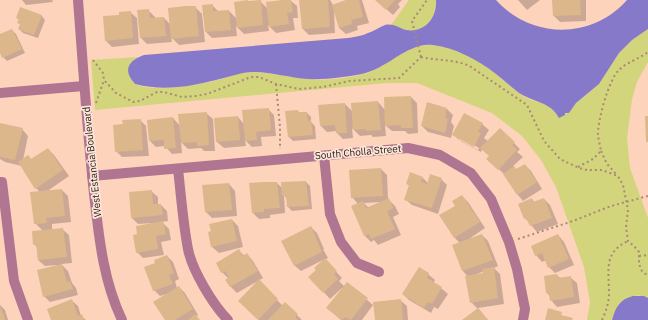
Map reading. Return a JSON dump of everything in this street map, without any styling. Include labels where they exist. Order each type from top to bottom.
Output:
[{"type":"street","name":"West Estancia Boulevard","points":[[78,0],[92,176],[101,254],[106,279],[122,320]]},
{"type":"street","points":[[0,93],[84,86]]},
{"type":"street","name":"South Cholla Street","points":[[92,176],[408,148],[440,154],[471,173],[491,199],[509,242],[517,269],[525,309],[523,320]]},
{"type":"street","points":[[324,156],[330,214],[342,242],[357,263],[379,272]]},
{"type":"street","points":[[178,169],[188,250],[200,281],[220,312],[228,320]]},
{"type":"street","points":[[1,182],[14,281],[28,320]]},
{"type":"path","points":[[422,57],[412,21],[427,0]]},
{"type":"path","points":[[648,52],[641,58],[620,68],[614,75],[605,99],[598,135],[601,151],[607,164],[618,176],[623,185],[628,210],[626,227],[628,241],[639,252],[639,264],[642,271],[648,276]]},
{"type":"path","points":[[92,55],[92,60],[101,70],[104,80],[116,93],[133,102],[140,101],[157,92],[164,92],[182,97],[207,94],[251,77],[259,77],[276,84],[299,89],[324,87],[349,81],[399,78],[422,57]]},
{"type":"path","points":[[422,57],[463,63],[504,91],[518,98],[527,106],[544,141],[560,159],[587,170],[602,170],[618,176]]},
{"type":"path","points":[[96,104],[104,80]]},
{"type":"path","points":[[276,84],[281,159]]},
{"type":"path","points":[[578,167],[593,159],[601,151]]},
{"type":"path","points":[[509,242],[627,201],[648,196]]},
{"type":"path","points":[[602,320],[608,301],[607,279],[610,257],[617,247],[628,241]]},
{"type":"path","points":[[639,256],[648,255]]},
{"type":"green space","points":[[409,0],[436,0],[436,6],[432,18],[419,29],[406,30],[391,25]]},
{"type":"green space","points":[[648,29],[648,62],[637,82],[632,99],[627,138],[630,168],[648,218],[648,298],[638,295],[614,312],[612,320],[587,320],[590,302],[584,267],[556,187],[541,160],[522,136],[492,113],[417,83],[387,83],[95,110],[91,60],[138,57],[130,63],[131,76],[134,84],[145,87],[166,88],[200,84],[249,72],[314,80],[350,77],[373,71],[406,51],[423,45],[432,45],[449,48],[465,54],[495,73],[523,96],[544,104],[557,114],[569,113],[576,103],[599,84],[619,53],[632,40]]},
{"type":"shaded area","points":[[436,0],[496,0],[510,13],[526,22],[544,28],[562,30],[579,28],[597,22],[613,13],[627,0],[648,0],[648,29],[632,40],[619,53],[599,84],[576,103],[569,113],[565,113],[565,115],[559,118],[547,105],[519,93],[496,74],[474,59],[450,49],[433,45],[424,45],[415,48],[371,71],[362,74],[335,78],[308,79],[261,72],[249,72],[196,85],[165,88],[135,84],[128,71],[134,60],[144,55],[348,38],[363,35],[385,25],[393,25],[406,30],[419,29],[424,27],[432,18],[436,7]]},
{"type":"shaded area","points":[[644,296],[648,298],[648,320],[612,320],[621,302],[628,297]]},
{"type":"building","points":[[261,0],[263,25],[237,28],[234,2]]},
{"type":"building","points":[[291,0],[293,12],[287,13],[289,24],[269,27],[266,2]]},
{"type":"building","points":[[299,0],[328,0],[330,27],[302,29]]},
{"type":"building","points":[[346,0],[359,0],[363,17],[351,20],[352,24],[339,28],[332,5]]},
{"type":"building","points":[[375,0],[395,0],[386,10]]},
{"type":"building","points":[[552,0],[580,0],[581,15],[553,16]]},
{"type":"building","points":[[213,4],[213,11],[229,10],[231,30],[205,32],[202,5]]},
{"type":"building","points":[[196,6],[199,36],[171,39],[168,8]]},
{"type":"building","points":[[20,7],[42,15],[34,35],[18,29],[20,24],[17,23],[19,19],[16,18]]},
{"type":"building","points":[[149,9],[150,18],[164,17],[166,36],[140,38],[137,10]]},
{"type":"building","points":[[131,11],[133,38],[105,41],[103,16],[119,15],[119,12]]},
{"type":"building","points":[[12,29],[22,49],[2,58],[0,53],[0,34]]},
{"type":"building","points":[[411,96],[413,128],[401,128],[401,125],[385,126],[384,97]]},
{"type":"building","points":[[378,101],[381,130],[353,130],[351,103]]},
{"type":"building","points":[[427,102],[447,108],[445,118],[448,119],[445,133],[421,126]]},
{"type":"building","points":[[345,103],[347,133],[336,133],[335,125],[320,126],[318,105]]},
{"type":"building","points":[[269,108],[271,130],[256,132],[257,140],[245,141],[242,110]]},
{"type":"building","points":[[298,110],[298,112],[307,112],[308,121],[311,120],[313,135],[288,137],[285,111]]},
{"type":"building","points":[[207,112],[209,145],[197,146],[197,142],[181,143],[178,114]]},
{"type":"building","points":[[464,113],[483,123],[478,132],[481,133],[474,147],[452,135]]},
{"type":"building","points":[[238,116],[240,140],[216,142],[214,118]]},
{"type":"building","points":[[645,116],[648,116],[648,142],[646,142]]},
{"type":"building","points":[[173,117],[176,148],[164,149],[164,140],[149,141],[147,120]]},
{"type":"building","points":[[141,119],[143,150],[115,152],[113,125],[123,124],[122,120]]},
{"type":"building","points":[[0,123],[23,128],[15,160],[0,157]]},
{"type":"building","points":[[500,128],[515,142],[512,145],[517,150],[498,170],[486,159],[489,156],[480,148]]},
{"type":"building","points":[[48,148],[63,170],[35,189],[18,162],[28,155],[31,159]]},
{"type":"building","points":[[525,164],[537,182],[517,195],[503,174],[514,166],[516,169]]},
{"type":"building","points":[[381,168],[383,196],[351,198],[349,170]]},
{"type":"building","points":[[410,172],[423,177],[421,182],[427,184],[430,174],[442,178],[432,208],[404,200],[409,185],[406,184]]},
{"type":"building","points":[[306,181],[309,206],[287,207],[286,195],[282,196],[281,182]]},
{"type":"building","points":[[277,182],[280,208],[264,209],[264,212],[252,213],[249,183]]},
{"type":"building","points":[[229,183],[232,210],[205,212],[202,185]]},
{"type":"building","points":[[62,189],[65,216],[46,218],[47,223],[34,224],[30,192]]},
{"type":"building","points":[[152,190],[153,204],[161,204],[163,215],[131,218],[129,192]]},
{"type":"building","points":[[462,195],[480,222],[454,238],[439,215],[455,206],[452,201]]},
{"type":"building","points":[[389,198],[393,208],[387,211],[395,229],[371,239],[369,234],[364,236],[351,206],[363,201],[366,208]]},
{"type":"building","points":[[532,198],[533,202],[544,198],[552,218],[530,226],[526,218],[524,219],[518,204]]},
{"type":"building","points":[[232,219],[237,241],[211,247],[208,232],[211,231],[209,224]]},
{"type":"building","points":[[163,221],[166,234],[156,236],[158,249],[136,253],[133,235],[137,234],[136,226]]},
{"type":"building","points":[[311,226],[322,252],[294,266],[281,241]]},
{"type":"building","points":[[63,228],[67,257],[38,260],[36,244],[33,245],[32,231]]},
{"type":"building","points":[[482,234],[493,260],[462,271],[452,245]]},
{"type":"building","points":[[558,234],[569,259],[548,268],[542,253],[535,256],[531,246]]},
{"type":"building","points":[[239,249],[243,256],[247,253],[258,271],[230,287],[225,280],[229,277],[225,271],[221,273],[216,263]]},
{"type":"building","points":[[167,255],[174,273],[169,275],[173,284],[153,291],[144,267],[155,263],[154,260]]},
{"type":"building","points":[[325,258],[337,271],[334,274],[338,279],[323,293],[308,277],[316,270],[314,268]]},
{"type":"building","points":[[62,264],[67,282],[70,281],[73,289],[43,297],[37,270]]},
{"type":"building","points":[[419,267],[429,273],[427,278],[442,287],[432,304],[428,302],[424,308],[402,294]]},
{"type":"building","points":[[494,267],[498,298],[470,303],[465,276],[483,273],[482,269]]},
{"type":"building","points":[[557,274],[558,278],[571,276],[574,297],[550,301],[549,293],[546,293],[544,276]]},
{"type":"building","points":[[259,279],[278,299],[258,320],[238,301]]},
{"type":"building","points":[[347,282],[368,298],[351,320],[345,317],[342,320],[326,308]]},
{"type":"building","points":[[179,286],[193,309],[175,320],[165,320],[153,302]]},
{"type":"building","points":[[72,299],[78,316],[82,314],[84,320],[51,320],[47,309]]},
{"type":"building","points":[[401,299],[403,320],[375,320],[373,302]]},
{"type":"building","points":[[285,302],[298,314],[295,317],[298,320],[268,320]]},
{"type":"building","points":[[0,306],[4,316],[5,320],[0,320]]},
{"type":"building","points":[[478,308],[488,320],[462,320]]},
{"type":"building","points":[[548,308],[562,312],[561,315],[573,318],[572,320],[545,320]]},
{"type":"building","points":[[195,314],[200,320],[188,320]]}]
